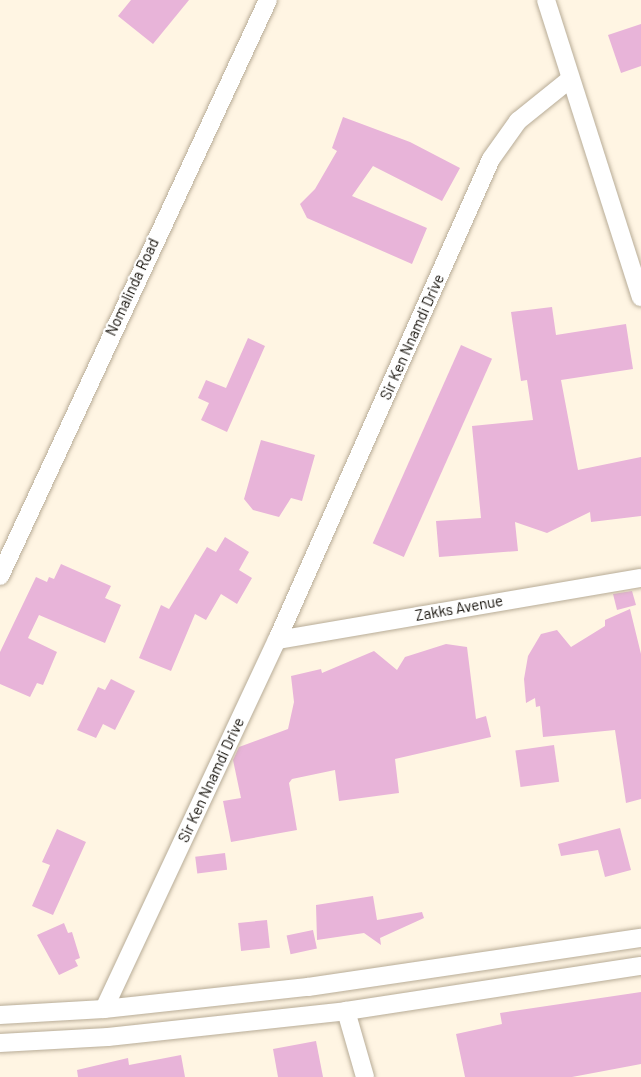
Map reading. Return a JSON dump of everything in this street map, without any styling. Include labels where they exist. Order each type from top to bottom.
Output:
[{"type":"street","name":"Nomalinda Road","points":[[0,576],[268,0]]},
{"type":"street","points":[[546,0],[641,297]]},
{"type":"street","name":"Sir Ken Nnamdi Drive","points":[[104,1009],[277,640],[491,159],[518,121],[570,79]]},
{"type":"street","name":"Zakks Avenue","points":[[277,640],[641,578]]},
{"type":"street","points":[[0,1015],[104,1009],[309,987],[641,938]]},
{"type":"street","points":[[0,1043],[108,1036],[346,1011],[641,966]]},
{"type":"street","points":[[346,1011],[365,1077]]},
{"type":"building","points":[[131,0],[189,0],[153,44],[118,16]]},
{"type":"building","points":[[641,24],[641,66],[621,73],[608,35]]},
{"type":"building","points":[[343,117],[410,142],[460,168],[442,201],[373,166],[352,196],[427,228],[412,264],[307,218],[300,204],[315,189],[337,151],[332,148]]},
{"type":"building","points":[[552,307],[556,335],[626,324],[633,369],[561,380],[578,470],[641,457],[641,516],[591,522],[590,512],[547,533],[515,522],[518,551],[439,557],[436,521],[481,518],[472,426],[533,420],[527,380],[521,381],[511,312]]},
{"type":"building","points":[[248,338],[265,346],[227,432],[201,420],[209,403],[198,398],[206,380],[226,388]]},
{"type":"building","points":[[461,345],[492,359],[404,557],[373,543]]},
{"type":"building","points":[[261,440],[315,455],[302,501],[291,498],[279,517],[253,510],[244,499]]},
{"type":"building","points":[[225,537],[249,552],[239,570],[252,578],[237,604],[221,594],[206,620],[195,614],[171,671],[139,658],[161,605],[169,609],[207,547],[216,552]]},
{"type":"building","points":[[61,564],[111,586],[105,598],[121,605],[105,643],[39,615],[28,638],[57,652],[43,685],[37,683],[30,697],[0,684],[0,652],[36,577],[47,582],[49,577],[54,579]]},
{"type":"building","points":[[632,591],[636,605],[617,610],[613,594]]},
{"type":"building","points":[[630,609],[641,654],[641,799],[626,803],[615,730],[543,737],[540,706],[536,707],[535,698],[526,703],[524,679],[528,656],[541,634],[557,630],[571,647],[605,626],[605,620]]},
{"type":"building","points":[[446,644],[467,647],[476,719],[486,716],[491,737],[395,759],[399,793],[339,801],[335,770],[292,779],[289,783],[297,830],[231,842],[223,801],[241,798],[233,760],[239,747],[288,729],[294,702],[291,676],[321,669],[322,673],[374,651],[397,670],[405,657]]},
{"type":"building","points":[[111,679],[135,691],[115,730],[103,724],[96,738],[77,730],[98,687],[105,690]]},
{"type":"building","points":[[554,745],[559,782],[521,787],[515,750]]},
{"type":"building","points":[[620,828],[631,870],[605,877],[598,850],[561,856],[558,844]]},
{"type":"building","points":[[57,829],[86,842],[53,915],[32,906],[50,865],[42,862]]},
{"type":"building","points":[[225,853],[227,870],[197,874],[195,857]]},
{"type":"building","points":[[373,896],[377,920],[422,912],[424,918],[380,938],[381,945],[364,933],[317,940],[316,905]]},
{"type":"building","points":[[267,920],[270,948],[241,951],[238,923]]},
{"type":"building","points":[[64,923],[68,933],[72,932],[80,958],[75,960],[78,966],[59,975],[37,935]]},
{"type":"building","points":[[313,930],[317,949],[291,954],[287,936]]},
{"type":"building","points":[[641,992],[641,1064],[572,1077],[465,1077],[456,1034],[502,1024],[500,1013]]},
{"type":"building","points":[[316,1041],[323,1077],[278,1077],[273,1049]]},
{"type":"building","points":[[181,1055],[185,1077],[78,1077],[77,1070],[128,1058],[129,1065]]}]
